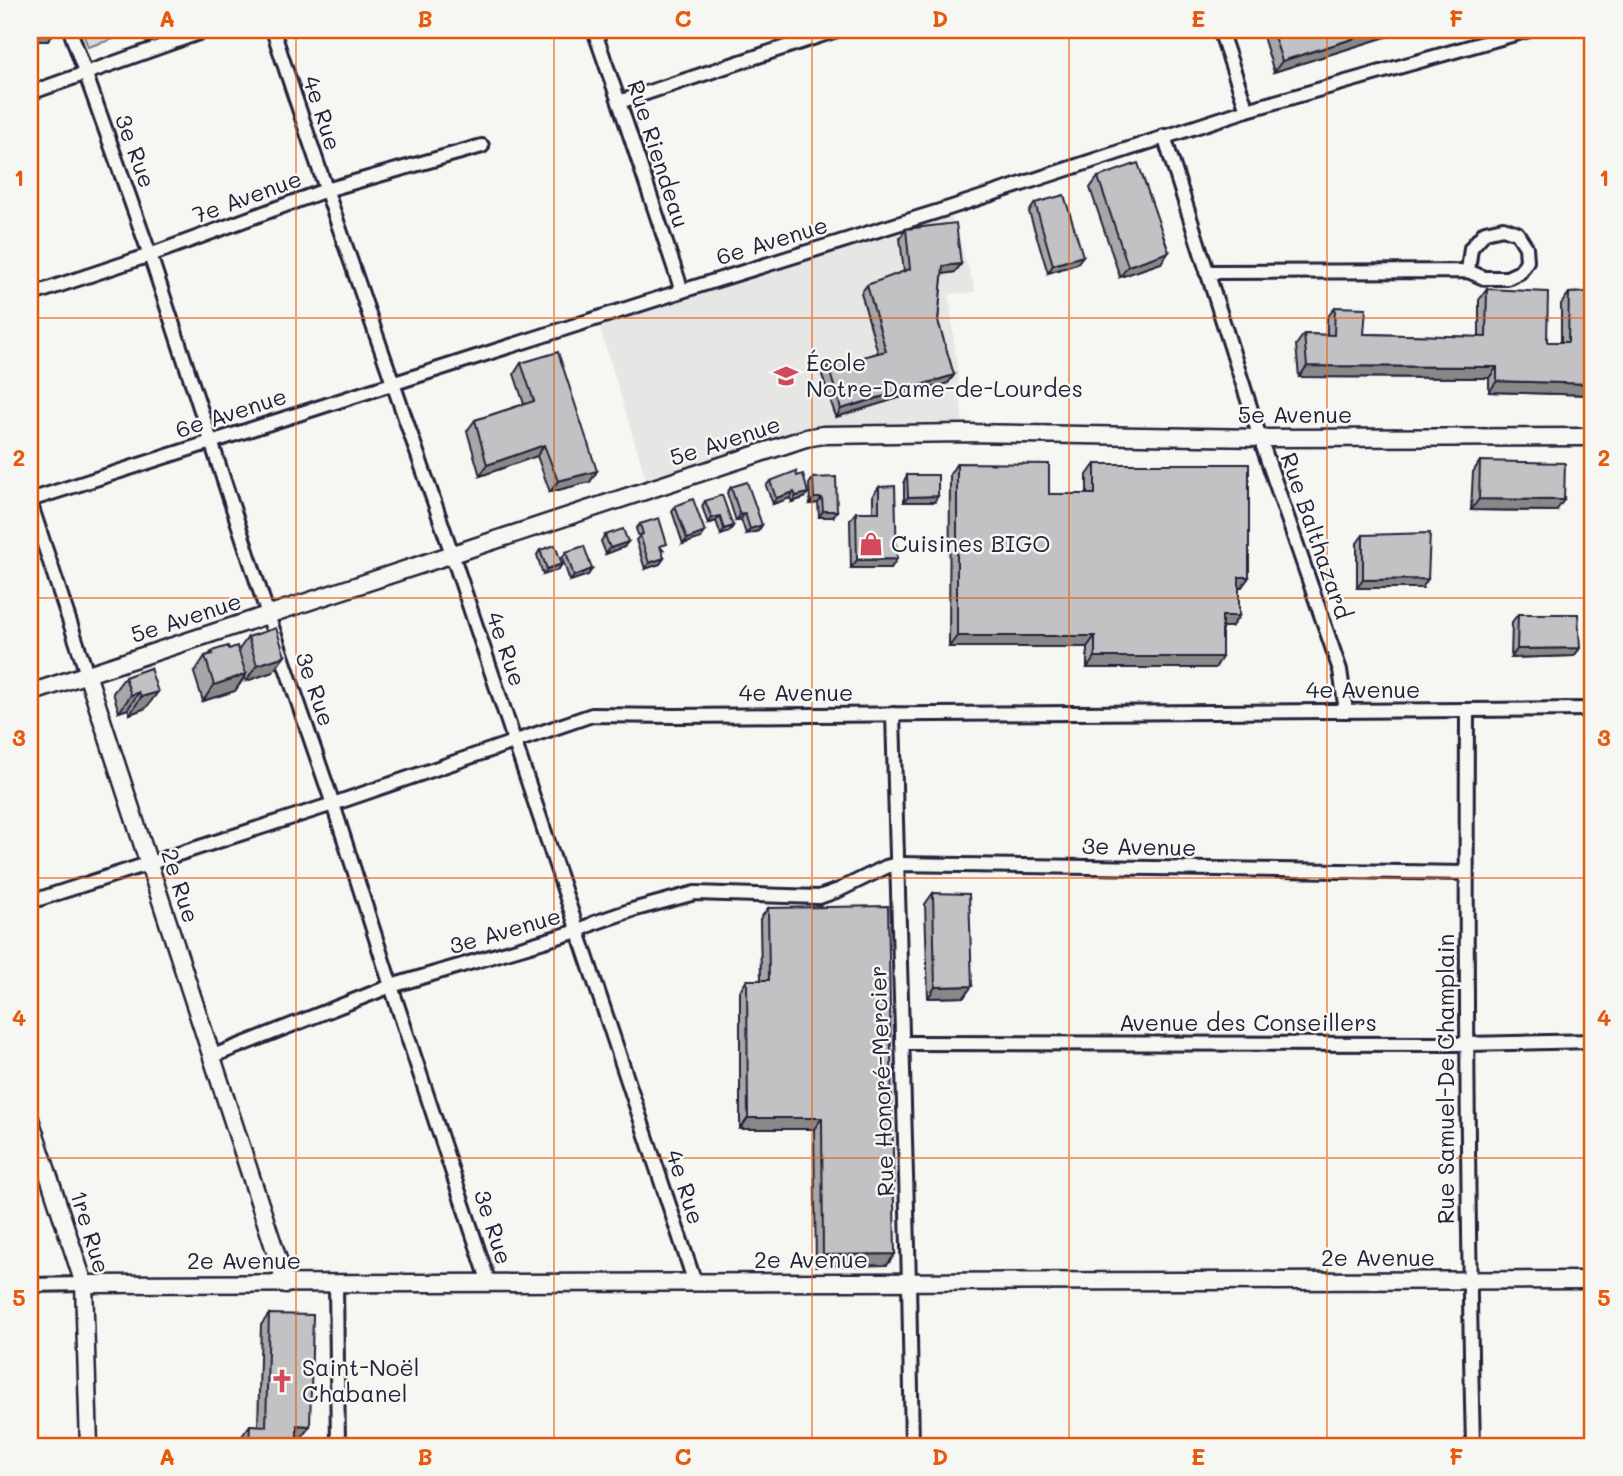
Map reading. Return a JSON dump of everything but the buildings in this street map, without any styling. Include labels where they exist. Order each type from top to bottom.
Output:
[{"type":"street","name":"3e Rue","points":[[70,30],[150,255],[489,1283]]},
{"type":"street","points":[[30,93],[207,30]]},
{"type":"street","name":"4e Rue","points":[[273,30],[317,166],[394,383],[515,741],[695,1283]]},
{"type":"street","name":"Rue Riendeau","points":[[594,30],[682,291]]},
{"type":"street","points":[[620,102],[837,30]]},
{"type":"street","points":[[1220,30],[1247,110]]},
{"type":"street","name":"6e Avenue","points":[[30,501],[949,208],[1164,136],[1529,30]]},
{"type":"street","name":"Rue Balthazard","points":[[1164,136],[1260,438],[1340,670],[1346,711]]},
{"type":"street","name":"7e Avenue","points":[[30,295],[150,255],[326,190],[482,146]]},
{"type":"street","points":[[1206,272],[1468,271],[1484,278],[1507,278],[1520,272],[1527,261],[1526,247],[1517,233],[1503,228],[1485,232],[1471,248],[1468,271]]},
{"type":"street","name":"5e Avenue","points":[[30,693],[806,438],[842,434],[964,433],[1260,438],[1593,438]]},
{"type":"street","name":"2e Rue","points":[[30,501],[286,1284]]},
{"type":"street","name":"4e Avenue","points":[[30,902],[333,804],[592,715],[1593,709]]},
{"type":"street","name":"Rue Samuel-De Champlain","points":[[1467,711],[1468,1280],[1473,1446]]},
{"type":"street","name":"Rue Honoré-Mercier","points":[[893,714],[897,864],[893,913],[902,1044],[912,1446]]},
{"type":"street","name":"3e Avenue","points":[[212,1056],[391,986],[578,931],[632,910],[695,893],[824,901],[839,890],[897,864],[1466,873]]},
{"type":"street","name":"Avenue des Conseillers","points":[[902,1044],[1467,1044],[1593,1041]]},
{"type":"street","name":"1re Rue","points":[[30,1119],[84,1284],[89,1446]]},
{"type":"street","name":"2e Avenue","points":[[30,1285],[1593,1280]]},
{"type":"street","points":[[336,1284],[338,1446]]},
{"type":"shaded area","points":[[82,30],[142,30],[88,47]]},
{"type":"shaded area","name":"École Notre-Dame-de-Lourdes","points":[[949,208],[976,292],[949,294],[964,433],[841,434],[649,489],[597,318]]},
{"type":"place","name":"École Notre-Dame-de-Lourdes","points":[[786,376]]},
{"type":"place","name":"Cuisines BIGO","points":[[871,544]]},
{"type":"place","name":"Saint-Noël Chabanel","points":[[282,1381]]}]
